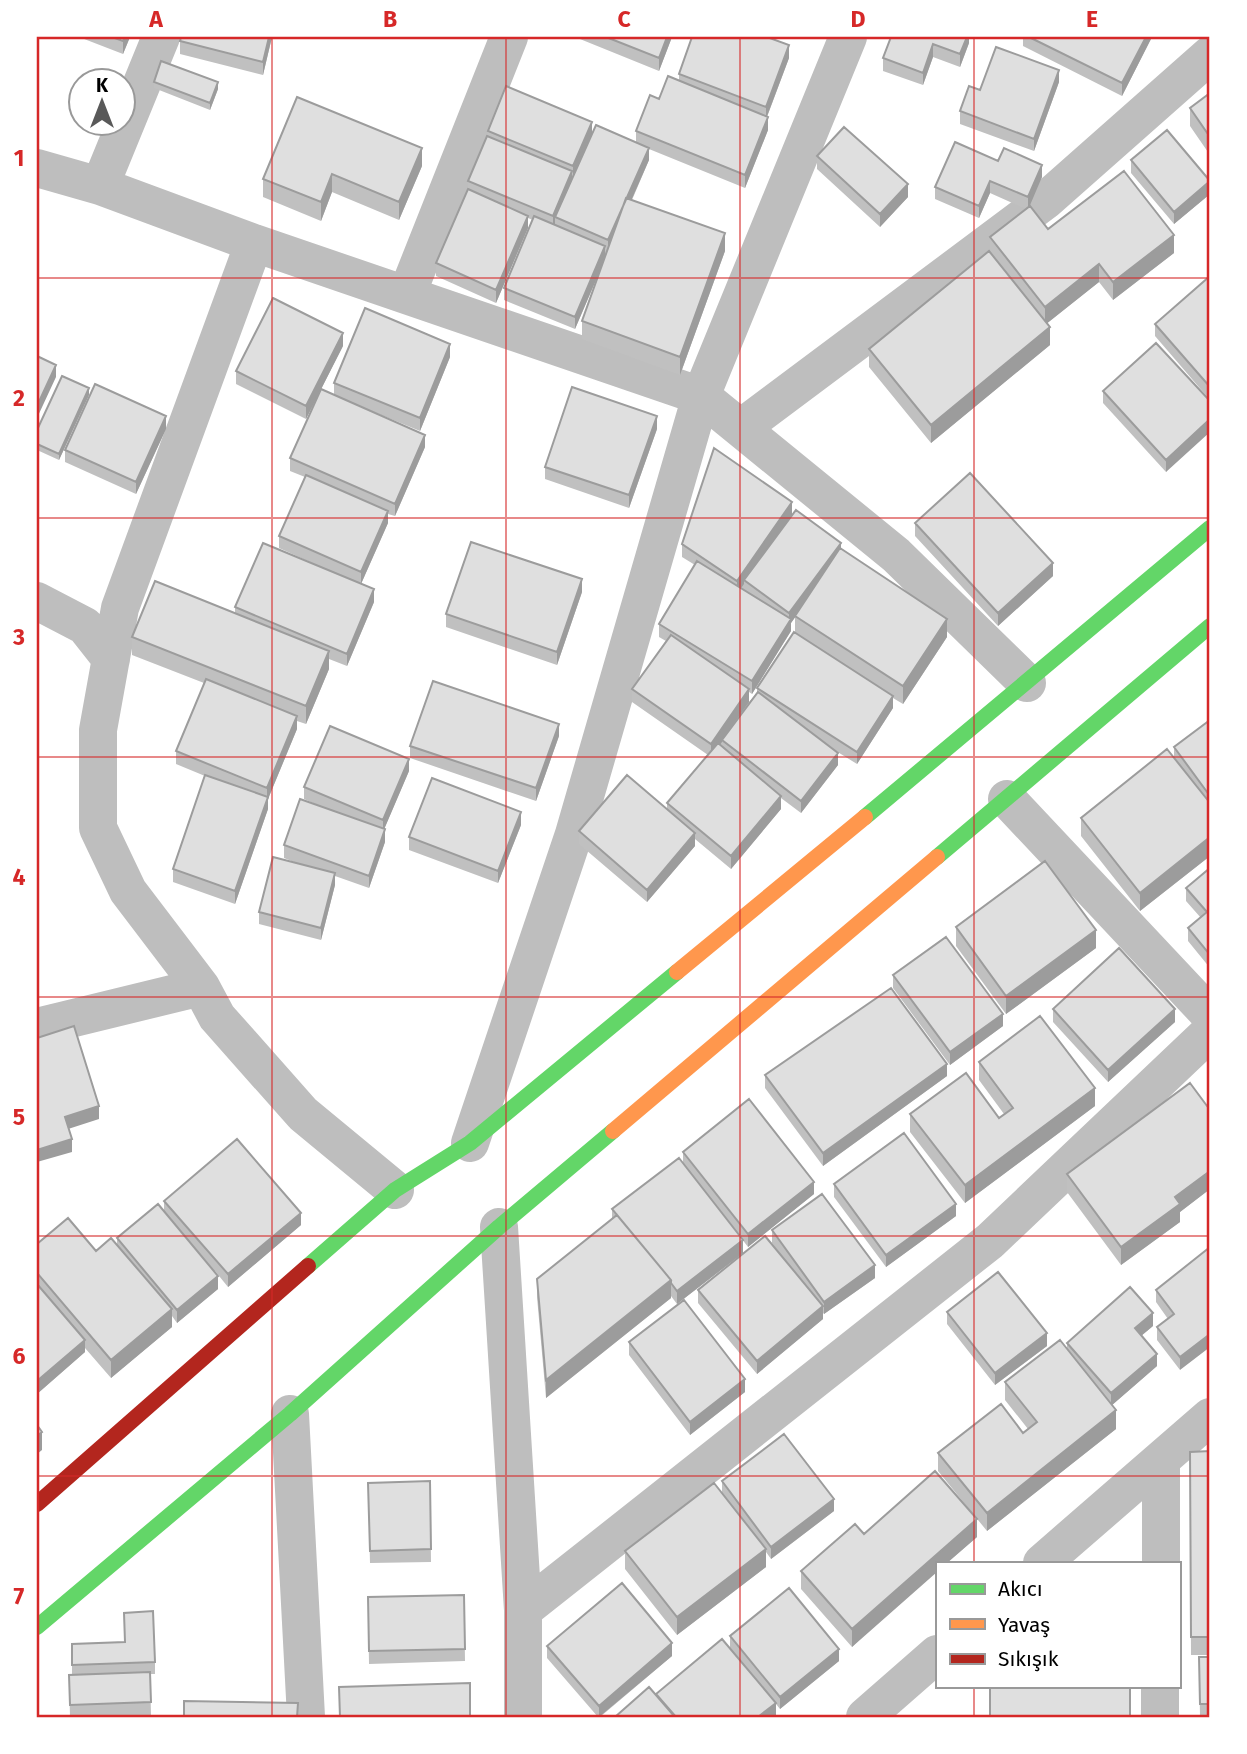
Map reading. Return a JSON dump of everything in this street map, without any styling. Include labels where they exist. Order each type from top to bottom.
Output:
[{"type":"main road","points":[[37,1504],[395,1190],[470,1143],[1027,683],[1210,528]]},
{"type":"main road","points":[[37,1627],[290,1414],[499,1227],[1210,626]]},
{"type":"street","points":[[100,186],[161,37]]},
{"type":"street","points":[[407,294],[509,37]]},
{"type":"street","points":[[470,1143],[574,834],[701,396],[848,37]]},
{"type":"street","points":[[741,428],[1046,200],[1210,55]]},
{"type":"street","points":[[37,168],[100,186],[254,243],[701,396],[896,555],[1027,683]]},
{"type":"street","points":[[254,243],[120,608],[98,730],[98,828],[128,891],[201,987],[217,1017],[303,1114],[395,1190]]},
{"type":"street","points":[[37,601],[85,626],[111,660]]},
{"type":"street","points":[[1007,799],[1210,1015]]},
{"type":"street","points":[[37,1027],[201,987]]},
{"type":"street","points":[[523,1610],[990,1241],[1210,1032]]},
{"type":"street","points":[[499,1227],[523,1610],[523,1717]]},
{"type":"street","points":[[290,1414],[306,1717]]},
{"type":"street","points":[[1043,1562],[1210,1417]]},
{"type":"street","points":[[1161,1460],[1161,1562]]},
{"type":"street","points":[[865,1717],[936,1655]]},
{"type":"street","points":[[1160,1688],[1160,1717]]},
{"type":"building","points":[[181,37],[269,37],[263,62],[180,41]]},
{"type":"building","points":[[606,37],[667,37],[659,58]]},
{"type":"building","points":[[692,37],[767,37],[789,45],[766,107],[679,74]]},
{"type":"building","points":[[891,37],[967,37],[960,54],[933,44],[923,73],[883,58]]},
{"type":"building","points":[[1029,37],[1146,37],[1122,83]]},
{"type":"building","points":[[996,47],[1059,70],[1034,139],[960,111],[969,86],[980,90]]},
{"type":"building","points":[[161,61],[218,82],[210,103],[154,82]]},
{"type":"building","points":[[668,76],[768,117],[745,175],[636,131],[650,95],[659,99]]},
{"type":"building","points":[[506,86],[592,122],[573,166],[488,131]]},
{"type":"building","points":[[1210,93],[1210,137],[1190,108]]},
{"type":"building","points":[[297,97],[422,148],[399,202],[332,174],[321,202],[263,179]]},
{"type":"building","points":[[596,125],[649,148],[608,240],[555,217]]},
{"type":"building","points":[[844,127],[908,184],[880,214],[817,156]]},
{"type":"building","points":[[1167,130],[1210,181],[1174,212],[1131,160]]},
{"type":"building","points":[[487,136],[572,171],[553,216],[468,181]]},
{"type":"building","points":[[955,142],[998,161],[1004,148],[1042,165],[1028,197],[990,181],[979,206],[935,187]]},
{"type":"building","points":[[1124,171],[1174,235],[1113,282],[1099,264],[1045,307],[990,237],[1030,206],[1048,229]]},
{"type":"building","points":[[468,189],[528,216],[496,290],[436,263]]},
{"type":"building","points":[[626,198],[725,233],[680,357],[582,321]]},
{"type":"building","points":[[534,216],[605,246],[575,317],[504,288]]},
{"type":"building","points":[[989,251],[1050,327],[931,425],[869,349]]},
{"type":"building","points":[[1210,276],[1210,387],[1155,324]]},
{"type":"building","points":[[273,298],[343,333],[306,406],[236,371]]},
{"type":"building","points":[[365,308],[450,344],[420,418],[334,383]]},
{"type":"building","points":[[1156,343],[1210,401],[1210,419],[1166,460],[1103,391]]},
{"type":"building","points":[[37,356],[56,365],[37,406]]},
{"type":"building","points":[[62,376],[89,388],[59,454],[37,444],[37,430]]},
{"type":"building","points":[[95,384],[166,416],[136,482],[65,450]]},
{"type":"building","points":[[572,387],[657,416],[629,495],[545,467]]},
{"type":"building","points":[[321,389],[425,435],[395,504],[290,458]]},
{"type":"building","points":[[714,448],[792,502],[737,581],[682,544]]},
{"type":"building","points":[[970,473],[1053,563],[998,613],[915,523]]},
{"type":"building","points":[[306,475],[388,511],[361,572],[279,536]]},
{"type":"building","points":[[796,510],[841,543],[789,613],[744,580]]},
{"type":"building","points":[[471,542],[582,579],[557,652],[446,614]]},
{"type":"building","points":[[263,543],[374,589],[347,654],[235,607]]},
{"type":"building","points":[[840,548],[947,619],[903,686],[795,616]]},
{"type":"building","points":[[697,561],[791,619],[752,681],[659,624]]},
{"type":"building","points":[[155,581],[329,651],[306,706],[132,637]]},
{"type":"building","points":[[794,632],[893,696],[857,752],[757,688]]},
{"type":"building","points":[[671,635],[749,689],[711,744],[632,689]]},
{"type":"building","points":[[206,679],[297,716],[267,788],[176,751]]},
{"type":"building","points":[[433,681],[559,724],[536,788],[410,746]]},
{"type":"building","points":[[758,692],[838,753],[801,801],[722,740]]},
{"type":"building","points":[[1210,720],[1210,796],[1174,747]]},
{"type":"building","points":[[330,726],[409,759],[383,820],[304,787]]},
{"type":"building","points":[[718,743],[781,796],[731,856],[667,803]]},
{"type":"building","points":[[1167,749],[1210,803],[1210,837],[1140,893],[1081,818]]},
{"type":"building","points":[[205,775],[268,797],[235,891],[173,869]]},
{"type":"building","points":[[627,775],[695,833],[647,890],[579,831]]},
{"type":"building","points":[[432,778],[521,812],[498,871],[409,837]]},
{"type":"building","points":[[300,799],[385,829],[369,876],[284,845]]},
{"type":"building","points":[[273,857],[335,873],[321,928],[259,912]]},
{"type":"building","points":[[1045,861],[1096,930],[1006,996],[956,927]]},
{"type":"building","points":[[1210,868],[1210,955],[1188,928],[1207,912],[1186,888]]},
{"type":"building","points":[[946,937],[1003,1014],[950,1052],[893,975]]},
{"type":"building","points":[[1119,948],[1175,1009],[1108,1070],[1053,1009]]},
{"type":"building","points":[[891,988],[947,1064],[823,1153],[765,1075]]},
{"type":"building","points":[[1040,1016],[1095,1088],[965,1185],[910,1114],[966,1073],[999,1118],[1013,1108],[979,1062]]},
{"type":"building","points":[[74,1026],[99,1106],[65,1117],[72,1139],[37,1150],[37,1038]]},
{"type":"building","points":[[1190,1083],[1210,1110],[1210,1171],[1175,1197],[1180,1204],[1121,1247],[1067,1174]]},
{"type":"building","points":[[749,1099],[814,1182],[748,1234],[683,1152]]},
{"type":"building","points":[[904,1133],[956,1204],[886,1255],[834,1184]]},
{"type":"building","points":[[237,1139],[301,1213],[228,1274],[164,1201]]},
{"type":"building","points":[[679,1158],[743,1240],[677,1291],[671,1280],[612,1209]]},
{"type":"building","points":[[822,1194],[875,1265],[824,1302],[772,1230]]},
{"type":"building","points":[[158,1204],[218,1276],[177,1310],[117,1238]]},
{"type":"building","points":[[617,1215],[671,1280],[546,1380],[537,1279]]},
{"type":"building","points":[[68,1218],[96,1251],[111,1238],[172,1309],[111,1360],[37,1273],[37,1244]]},
{"type":"building","points":[[765,1236],[823,1306],[757,1361],[698,1290]]},
{"type":"building","points":[[1210,1247],[1210,1334],[1180,1357],[1157,1327],[1174,1314],[1156,1290]]},
{"type":"building","points":[[998,1272],[1047,1333],[995,1373],[947,1312]]},
{"type":"building","points":[[37,1284],[85,1340],[37,1381]]},
{"type":"building","points":[[1130,1287],[1153,1313],[1135,1328],[1157,1354],[1111,1393],[1067,1343]]},
{"type":"building","points":[[684,1300],[745,1379],[690,1422],[629,1342]]},
{"type":"building","points":[[1060,1340],[1116,1410],[987,1513],[938,1453],[1001,1404],[1023,1433],[1037,1422],[1005,1382]]},
{"type":"building","points":[[784,1434],[834,1499],[771,1547],[722,1481]]},
{"type":"building","points":[[1210,1451],[1210,1637],[1191,1637],[1190,1452]]},
{"type":"building","points":[[935,1471],[977,1519],[852,1629],[801,1571],[855,1524],[864,1534]]},
{"type":"building","points":[[430,1481],[431,1549],[370,1551],[368,1483]]},
{"type":"building","points":[[714,1483],[766,1549],[677,1617],[625,1551]]},
{"type":"building","points":[[622,1583],[672,1643],[599,1706],[547,1646]]},
{"type":"building","points":[[789,1588],[839,1649],[780,1697],[730,1636]]},
{"type":"building","points":[[464,1595],[465,1649],[369,1651],[368,1597]]},
{"type":"building","points":[[153,1611],[155,1662],[72,1665],[72,1644],[125,1642],[124,1613]]},
{"type":"building","points":[[722,1639],[776,1703],[758,1717],[676,1717],[656,1694]]},
{"type":"building","points":[[1199,1657],[1210,1657],[1210,1704],[1200,1704]]},
{"type":"building","points":[[150,1672],[151,1702],[70,1705],[69,1675]]},
{"type":"building","points":[[470,1683],[470,1717],[340,1717],[339,1687]]},
{"type":"building","points":[[649,1687],[675,1717],[615,1717]]},
{"type":"building","points":[[990,1688],[1130,1688],[1130,1717],[990,1717]]},
{"type":"building","points":[[184,1701],[298,1703],[297,1717],[184,1717]]},
{"type":"traffic: fast","points":[[865,817],[1210,528]]},
{"type":"traffic: fast","points":[[937,857],[1210,626]]},
{"type":"traffic: fast","points":[[308,1266],[395,1190],[470,1143],[677,972]]},
{"type":"traffic: fast","points":[[37,1627],[290,1414],[499,1227],[613,1131]]},
{"type":"traffic: slow","points":[[677,972],[865,817]]},
{"type":"traffic: slow","points":[[613,1131],[937,857]]},
{"type":"traffic: jam","points":[[37,1504],[308,1266]]}]
